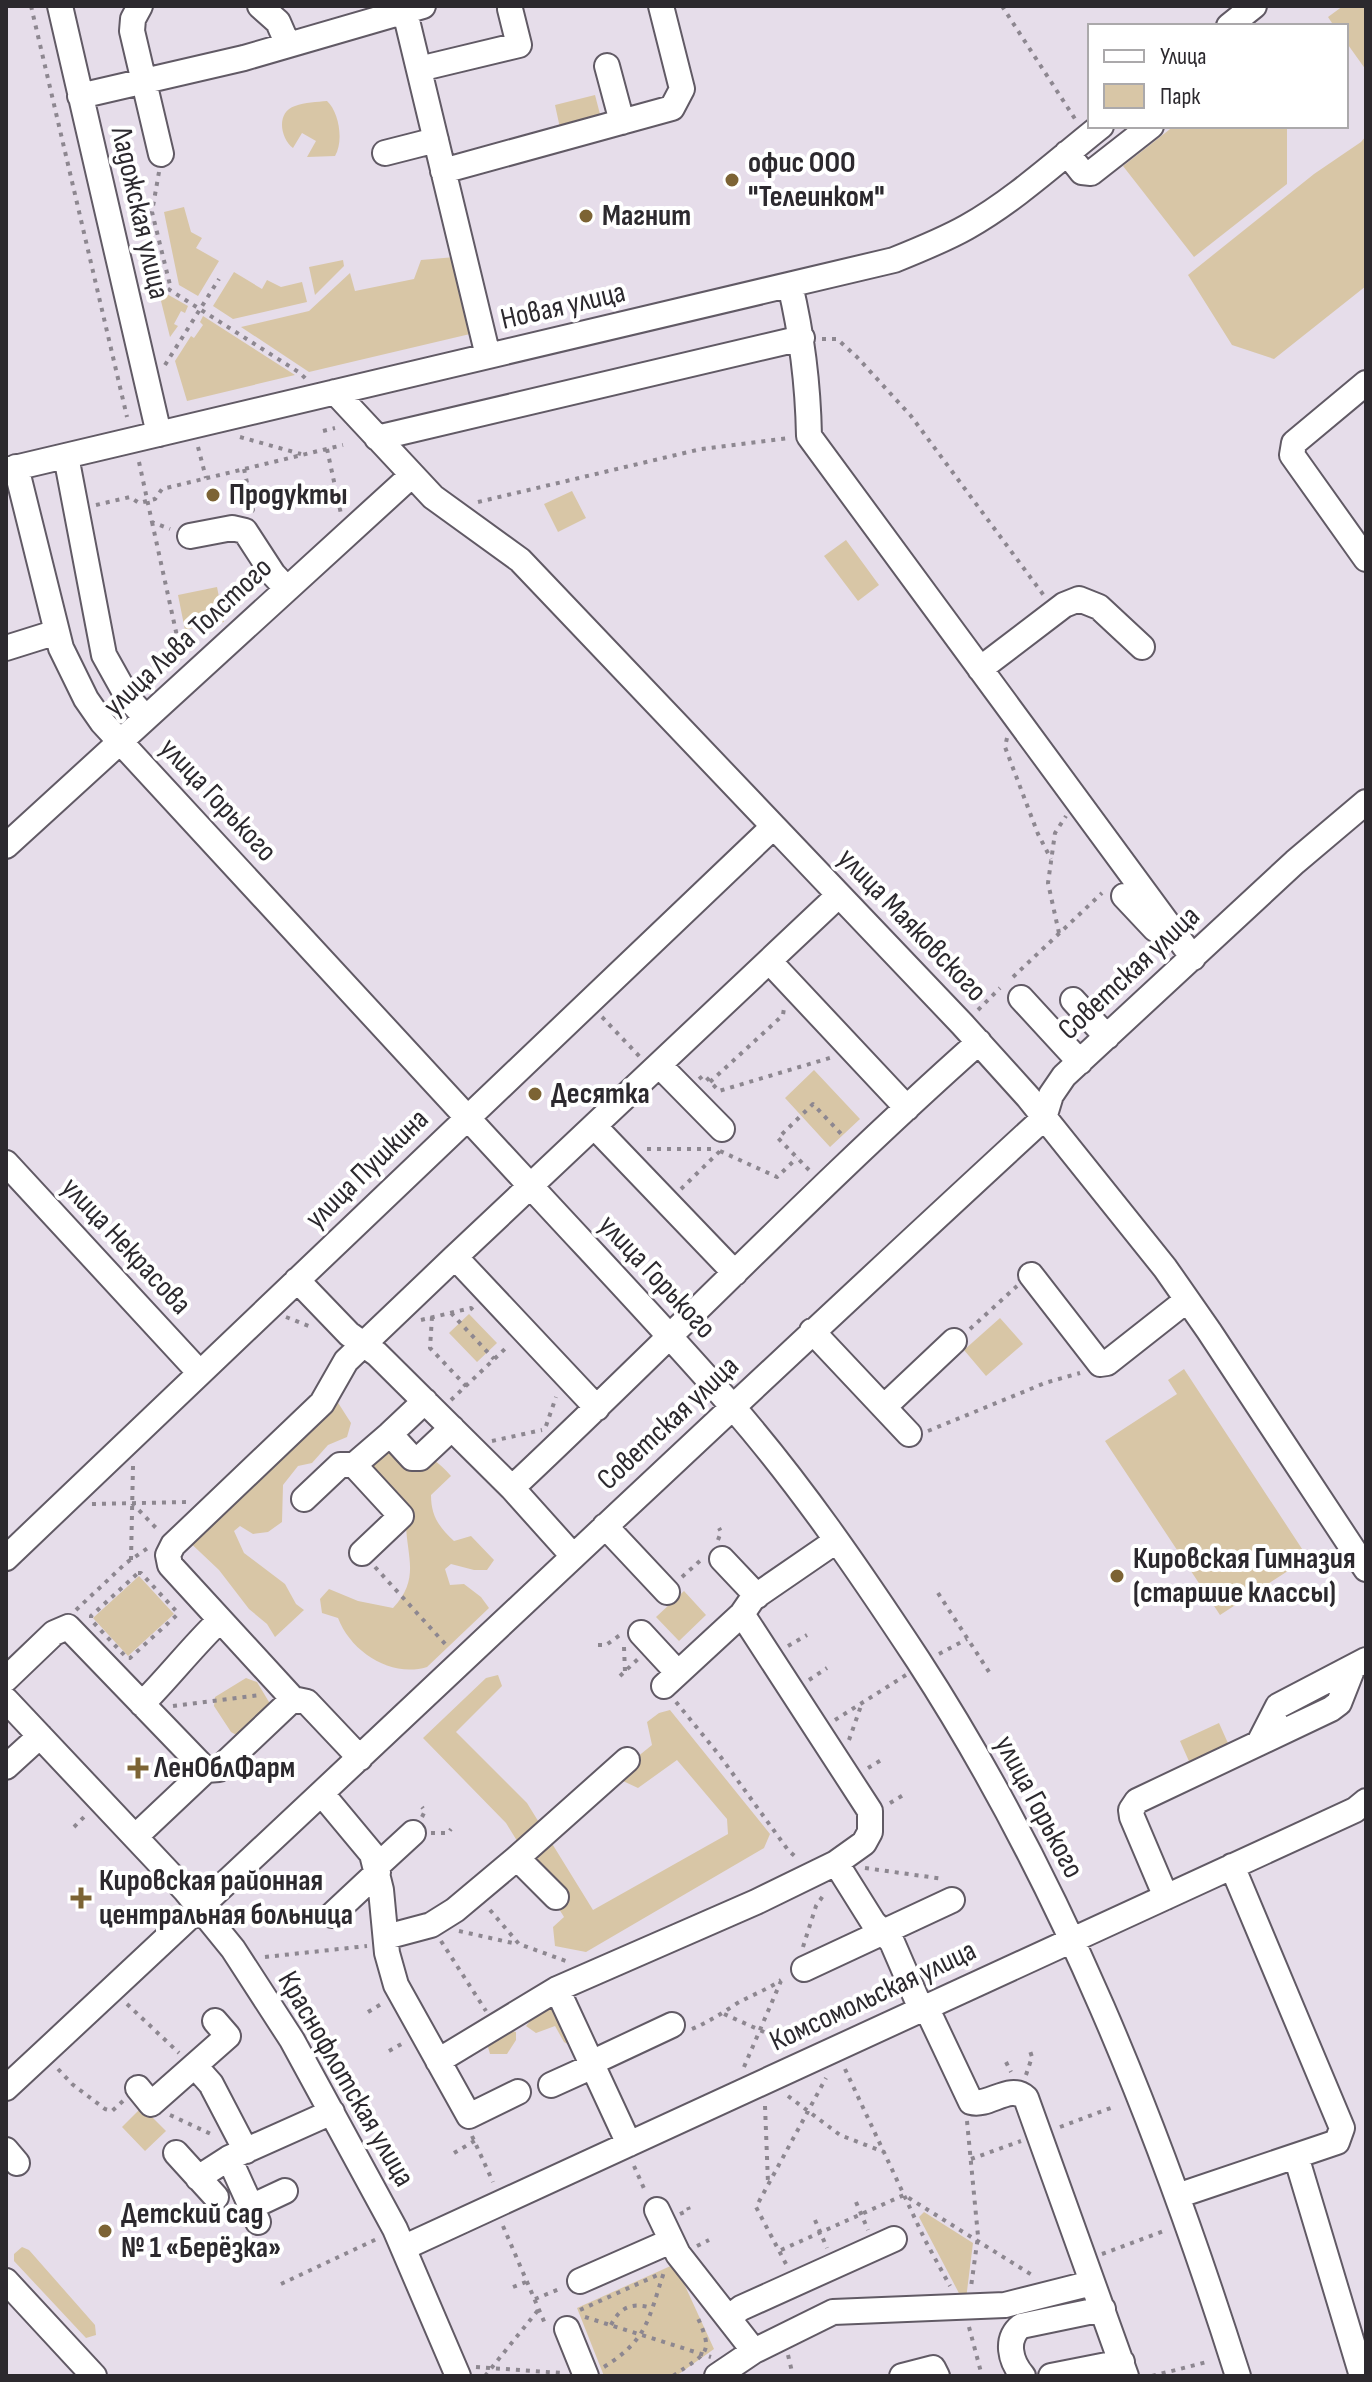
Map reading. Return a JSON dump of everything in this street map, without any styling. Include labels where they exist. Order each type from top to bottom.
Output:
[{"type":"street","name":"Ладожская улица","points":[[60,6],[159,434]]},
{"type":"street","points":[[140,6],[133,19],[132,31],[161,154]]},
{"type":"street","points":[[260,6],[278,22],[288,45]]},
{"type":"street","points":[[443,171],[672,108],[682,89],[661,6]]},
{"type":"street","points":[[1232,24],[1254,6]]},
{"type":"street","points":[[80,96],[288,45],[411,8],[419,69],[488,356]]},
{"type":"street","points":[[419,69],[519,45],[510,9]]},
{"type":"street","points":[[607,66],[622,122]]},
{"type":"street","points":[[1067,153],[1082,172],[1091,173],[1148,128]]},
{"type":"street","name":"Новая улица","points":[[11,468],[894,260],[933,245],[970,225],[1094,132]]},
{"type":"street","points":[[385,153],[436,140]]},
{"type":"street","points":[[790,285],[802,338],[808,387],[809,436],[1077,800],[1190,961]]},
{"type":"street","points":[[377,438],[802,338]]},
{"type":"street","points":[[1366,383],[1294,443],[1292,455],[1366,559]]},
{"type":"street","name":"улица Маяковского","points":[[335,392],[412,475],[453,512],[520,560],[970,1033],[1044,1118],[1165,1268],[1366,1569]]},
{"type":"street","points":[[66,456],[104,655],[128,698],[146,718]]},
{"type":"street","name":"улица Горького","points":[[11,468],[18,524],[61,648],[86,699],[102,722],[732,1405],[836,1541],[921,1665],[978,1759],[1072,1940],[1177,2196],[1238,2376]]},
{"type":"street","name":"улица Льва Толстого","points":[[6,846],[412,475]]},
{"type":"street","points":[[190,536],[232,528],[245,531],[273,574],[287,589]]},
{"type":"street","points":[[980,669],[1056,611],[1079,599],[1099,607],[1142,647]]},
{"type":"street","points":[[6,648],[57,632]]},
{"type":"street","name":"Советская улица","points":[[6,2088],[732,1405],[1044,1118],[1051,1095],[1064,1076],[1295,862],[1366,802]]},
{"type":"street","name":"улица Пушкина","points":[[6,1558],[773,827]]},
{"type":"street","points":[[360,1758],[307,1702],[290,1695],[219,1621],[170,1565],[168,1555],[173,1545],[322,1403],[346,1361],[839,895]]},
{"type":"street","points":[[1124,896],[1190,961]]},
{"type":"street","points":[[770,962],[907,1108]]},
{"type":"street","points":[[1021,998],[1080,1062]]},
{"type":"street","points":[[1073,1000],[1107,1037]]},
{"type":"street","points":[[512,1488],[907,1108],[970,1033]]},
{"type":"street","points":[[659,1065],[722,1129]]},
{"type":"street","points":[[594,1126],[735,1273]]},
{"type":"street","name":"улица Некрасова","points":[[6,1163],[200,1373]]},
{"type":"street","points":[[455,1257],[585,1418]]},
{"type":"street","points":[[1031,1275],[1100,1364],[1107,1363],[1187,1300]]},
{"type":"street","points":[[297,1280],[349,1334],[377,1354],[438,1414],[512,1488],[573,1556]]},
{"type":"street","points":[[812,1331],[909,1434]]},
{"type":"street","points":[[884,1407],[939,1366],[954,1341]]},
{"type":"street","points":[[390,1434],[412,1458],[420,1458],[438,1414]]},
{"type":"street","points":[[304,1499],[340,1465],[354,1465],[390,1434],[438,1414]]},
{"type":"street","points":[[354,1465],[401,1516],[362,1553]]},
{"type":"street","points":[[605,1526],[667,1592]]},
{"type":"street","points":[[641,1633],[671,1680],[749,1605],[836,1541]]},
{"type":"street","points":[[438,2061],[557,1989],[756,1902],[826,1868],[864,1843],[870,1832],[870,1811],[818,1731],[722,1559]]},
{"type":"street","points":[[144,1706],[219,1621]]},
{"type":"street","points":[[6,1679],[54,1633],[68,1627],[206,1770]]},
{"type":"street","points":[[1166,1897],[1132,1817],[1131,1810],[1137,1801],[1259,1743],[1278,1706],[1359,1665]]},
{"type":"street","points":[[135,1837],[206,1770],[219,1769],[290,1695]]},
{"type":"street","name":"Краснофлотская улица","points":[[6,1700],[199,1907],[233,1949],[292,2040],[332,2112],[395,2241],[467,2372]]},
{"type":"street","points":[[6,1767],[40,1736]]},
{"type":"street","points":[[386,1940],[431,1925],[475,1893],[627,1760]]},
{"type":"street","points":[[322,1794],[372,1854],[396,1985],[469,2116],[518,2092]]},
{"type":"street","name":"Комсомольская улица","points":[[395,2241],[631,2155],[924,2008],[1232,1866],[1362,1811]]},
{"type":"street","points":[[332,1915],[413,1833]]},
{"type":"street","points":[[517,1858],[556,1897]]},
{"type":"street","points":[[1177,2196],[1337,2142],[1342,2128],[1232,1866]]},
{"type":"street","points":[[826,1868],[892,1942],[965,2095],[976,2104],[1014,2092],[1020,2093],[1030,2107],[1124,2369],[1051,2376]]},
{"type":"street","points":[[803,1959],[883,1932],[952,1890]]},
{"type":"street","points":[[557,1989],[631,2155]]},
{"type":"street","points":[[145,2096],[195,2066],[228,2036],[215,2021]]},
{"type":"street","points":[[551,2085],[672,2025]]},
{"type":"street","points":[[195,2066],[211,2084],[238,2154],[255,2214],[285,2191]]},
{"type":"street","points":[[198,2178],[238,2154],[332,2112]]},
{"type":"street","points":[[176,2153],[216,2197]]},
{"type":"street","points":[[1296,2156],[1362,2376]]},
{"type":"street","points":[[657,2210],[671,2241],[675,2268],[728,2318],[754,2351]]},
{"type":"street","points":[[580,2281],[671,2241]]},
{"type":"street","points":[[728,2318],[741,2308],[885,2243]]},
{"type":"street","points":[[725,2370],[754,2351],[833,2312],[1005,2305],[1088,2272]]},
{"type":"street","points":[[6,2281],[94,2376]]},
{"type":"street","points":[[1023,2376],[1016,2368],[1010,2342],[1012,2333],[1021,2326],[1103,2309]]},
{"type":"street","points":[[570,2323],[581,2373]]},
{"type":"street","points":[[902,2376],[933,2368],[937,2376]]},
{"type":"path","points":[[31,6],[127,417]]},
{"type":"path","points":[[1002,6],[1088,124]]},
{"type":"path","points":[[161,154],[152,212],[171,291]]},
{"type":"path","points":[[151,278],[300,373],[307,381]]},
{"type":"path","points":[[159,374],[219,279]]},
{"type":"path","points":[[802,338],[837,339],[857,357],[911,416],[1056,611]]},
{"type":"path","points":[[323,431],[335,428]]},
{"type":"path","points":[[240,436],[303,455]]},
{"type":"path","points":[[474,502],[489,501],[701,449],[809,436]]},
{"type":"path","points":[[76,510],[130,497],[139,503],[155,499],[162,489],[343,445]]},
{"type":"path","points":[[198,447],[206,478]]},
{"type":"path","points":[[327,449],[346,536]]},
{"type":"path","points":[[139,462],[187,681]]},
{"type":"path","points":[[244,469],[253,510],[245,531]]},
{"type":"path","points":[[152,522],[190,536]]},
{"type":"path","points":[[1018,721],[1007,734],[1005,747],[1038,834],[1051,859]]},
{"type":"path","points":[[1059,933],[1048,883],[1051,859],[1055,833],[1077,800]]},
{"type":"path","points":[[970,1033],[1059,933],[1127,869]]},
{"type":"path","points":[[710,1082],[783,1015],[785,1006],[799,993]]},
{"type":"path","points":[[600,1016],[638,1056],[659,1065]]},
{"type":"path","points":[[686,1092],[704,1075],[719,1091],[831,1058],[847,1044]]},
{"type":"path","points":[[792,1153],[778,1138],[813,1104],[844,1136]]},
{"type":"path","points":[[617,1149],[720,1151],[667,1202]]},
{"type":"path","points":[[954,1341],[1031,1275]]},
{"type":"path","points":[[419,1320],[471,1308],[480,1318]]},
{"type":"path","points":[[451,1313],[494,1359]]},
{"type":"path","points":[[432,1317],[430,1348],[466,1386]]},
{"type":"path","points":[[498,1337],[517,1357]]},
{"type":"path","points":[[438,1414],[507,1347]]},
{"type":"path","points":[[909,1434],[936,1429],[1045,1383],[1100,1364]]},
{"type":"path","points":[[546,1387],[585,1418]]},
{"type":"path","points":[[470,1446],[585,1418]]},
{"type":"path","points":[[131,1560],[133,1459]]},
{"type":"path","points":[[86,1504],[197,1502]]},
{"type":"path","points":[[132,1503],[173,1545]]},
{"type":"path","points":[[362,1553],[450,1648]]},
{"type":"path","points":[[141,1573],[177,1615],[130,1658],[91,1620],[91,1616],[141,1573]]},
{"type":"path","points":[[938,1593],[991,1675]]},
{"type":"path","points":[[598,1645],[606,1645],[623,1633],[625,1672]]},
{"type":"path","points":[[935,1656],[968,1639]]},
{"type":"path","points":[[818,1731],[901,1679]]},
{"type":"path","points":[[671,1680],[720,1756],[788,1850],[826,1868],[952,1890]]},
{"type":"path","points":[[144,1706],[290,1695]]},
{"type":"path","points":[[840,1764],[862,1703]]},
{"type":"path","points":[[74,1827],[90,1811]]},
{"type":"path","points":[[793,2045],[724,2014],[737,2003],[769,1989],[803,1959],[816,1906],[830,1885],[826,1868]]},
{"type":"path","points":[[475,1893],[519,1944]]},
{"type":"path","points":[[431,1925],[519,1944],[588,1968],[591,1973]]},
{"type":"path","points":[[431,1925],[495,2025]]},
{"type":"path","points":[[262,1957],[386,1940]]},
{"type":"path","points":[[744,2067],[781,1980]]},
{"type":"path","points":[[126,2002],[195,2066]]},
{"type":"path","points":[[56,2067],[72,2084],[105,2109],[112,2111],[145,2096],[155,2108],[238,2154]]},
{"type":"path","points":[[845,2069],[904,2195],[964,2305],[982,2376]]},
{"type":"path","points":[[795,2283],[781,2250],[756,2207],[826,2078]]},
{"type":"path","points":[[964,2305],[977,2242],[965,2095]]},
{"type":"path","points":[[788,2096],[840,2135],[884,2152]]},
{"type":"path","points":[[765,2106],[768,2186]]},
{"type":"path","points":[[971,2159],[1116,2106]]},
{"type":"path","points":[[469,2116],[469,2129],[493,2182]]},
{"type":"path","points":[[631,2155],[653,2210],[657,2210]]},
{"type":"path","points":[[781,2250],[904,2195]]},
{"type":"path","points":[[904,2195],[1031,2275],[1045,2271]]},
{"type":"path","points":[[856,2202],[885,2243]]},
{"type":"path","points":[[815,2220],[835,2265]]},
{"type":"path","points":[[503,2226],[539,2309],[570,2323],[611,2325],[704,2354],[725,2370]]},
{"type":"path","points":[[1088,2272],[1164,2231]]},
{"type":"path","points":[[281,2284],[395,2241]]},
{"type":"path","points":[[467,2372],[491,2368],[581,2373],[624,2354],[642,2335],[652,2308],[675,2268]]},
{"type":"path","points":[[570,2323],[675,2268]]},
{"type":"path","points":[[513,2287],[527,2281]]},
{"type":"path","points":[[535,2299],[580,2281]]},
{"type":"path","points":[[611,2325],[617,2314],[627,2306],[639,2304],[652,2308]]},
{"type":"path","points":[[485,2376],[539,2309]]},
{"type":"path","points":[[673,2376],[704,2354],[708,2339],[695,2311]]},
{"type":"path","points":[[561,2361],[581,2373]]},
{"type":"path","points":[[1152,2376],[1207,2362]]},
{"type":"green space","points":[[1343,6],[1366,6],[1366,70],[1348,45],[1348,24],[1333,24],[1328,17]]},
{"type":"green space","points":[[595,95],[601,118],[560,128],[555,105]]},
{"type":"green space","points":[[327,101],[337,119],[340,135],[338,150],[335,156],[307,157],[316,141],[302,133],[293,148],[285,138],[283,119],[295,106]]},
{"type":"green space","points":[[1171,128],[1287,128],[1287,184],[1194,257],[1123,166]]},
{"type":"green space","points":[[1366,136],[1366,286],[1274,359],[1232,345],[1188,275]]},
{"type":"green space","points":[[184,207],[191,232],[202,238],[196,248],[219,261],[198,296],[179,285],[164,212]]},
{"type":"green space","points":[[455,257],[470,334],[309,372],[241,327],[309,311],[350,273],[355,291],[414,279],[421,260]]},
{"type":"green space","points":[[343,260],[344,266],[315,295],[309,267]]},
{"type":"green space","points":[[234,272],[262,289],[267,280],[281,287],[302,282],[307,302],[233,319],[213,306]]},
{"type":"green space","points":[[158,289],[188,306],[185,313],[181,311],[174,324],[178,326],[170,337]]},
{"type":"green space","points":[[203,316],[295,375],[187,401],[175,361],[191,336],[194,338],[203,325],[200,322]]},
{"type":"green space","points":[[572,491],[586,518],[558,532],[544,504]]},
{"type":"green space","points":[[846,540],[879,585],[858,601],[824,556]]},
{"type":"green space","points":[[217,587],[224,622],[185,630],[178,595]]},
{"type":"green space","points":[[814,1070],[860,1119],[830,1147],[785,1098]]},
{"type":"green space","points":[[469,1314],[497,1343],[477,1362],[449,1333]]},
{"type":"green space","points":[[1000,1318],[1023,1344],[986,1376],[964,1350]]},
{"type":"green space","points":[[1184,1369],[1308,1558],[1220,1615],[1105,1441],[1177,1394],[1168,1380]]},
{"type":"green space","points":[[335,1398],[351,1423],[347,1437],[328,1445],[312,1463],[298,1466],[283,1485],[282,1522],[268,1532],[253,1534],[240,1526],[234,1531],[244,1553],[285,1584],[296,1604],[304,1610],[275,1637],[219,1570],[182,1535]]},
{"type":"green space","points":[[372,1441],[416,1451],[442,1467],[451,1476],[431,1495],[437,1521],[454,1541],[471,1536],[494,1560],[487,1570],[451,1564],[445,1569],[450,1585],[464,1584],[489,1608],[427,1667],[400,1669],[374,1659],[352,1642],[338,1618],[322,1613],[320,1599],[329,1589],[358,1601],[393,1608],[402,1597],[410,1576],[406,1518],[370,1479]]},
{"type":"green space","points":[[139,1576],[174,1614],[128,1656],[93,1618]]},
{"type":"green space","points":[[684,1591],[706,1615],[679,1641],[656,1617]]},
{"type":"green space","points":[[498,1675],[502,1686],[456,1732],[527,1803],[593,1910],[728,1834],[727,1819],[677,1760],[638,1788],[623,1781],[621,1770],[652,1745],[647,1722],[659,1713],[670,1710],[770,1834],[764,1848],[586,1952],[555,1946],[553,1927],[564,1917],[506,1823],[423,1738],[486,1678]]},
{"type":"green space","points":[[246,1678],[257,1682],[272,1707],[240,1737],[231,1732],[214,1706],[215,1697]]},
{"type":"green space","points":[[1219,1723],[1231,1750],[1192,1768],[1180,1741]]},
{"type":"green space","points":[[552,2008],[568,2013],[573,2047],[564,2042],[555,2026],[536,2033],[526,2026],[536,2014]]},
{"type":"green space","points":[[502,2028],[516,2032],[516,2040],[507,2054],[490,2054],[486,2040]]},
{"type":"green space","points":[[142,2107],[166,2131],[145,2151],[122,2127]]},
{"type":"green space","points":[[924,2212],[973,2243],[966,2299],[962,2299],[919,2217]]},
{"type":"green space","points":[[22,2247],[29,2250],[95,2325],[96,2335],[86,2338],[14,2261],[14,2254]]},
{"type":"green space","points":[[675,2264],[714,2349],[676,2376],[604,2376],[577,2308]]},
{"type":"place","name":"офис ООО \"Телеинком\"","points":[[732,180]]},
{"type":"place","name":"Магнит","points":[[586,216]]},
{"type":"place","name":"Продукты","points":[[213,495]]},
{"type":"place","name":"Десятка","points":[[535,1094]]},
{"type":"place","name":"Кировская Гимназия (старшие классы)","points":[[1117,1576]]},
{"type":"place","name":"ЛенОблФарм","points":[[138,1768]]},
{"type":"place","name":"Кировская районная центральная больница","points":[[81,1898]]},
{"type":"place","name":"Детский сад № 1 «Берёзка»","points":[[105,2231]]}]
